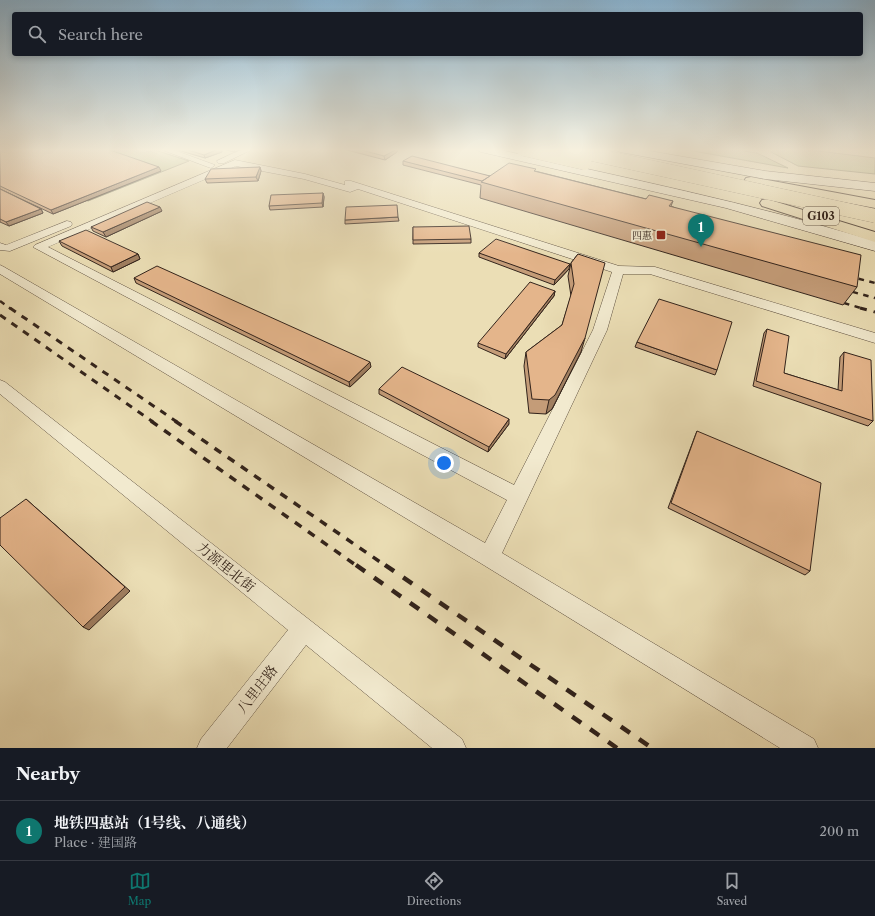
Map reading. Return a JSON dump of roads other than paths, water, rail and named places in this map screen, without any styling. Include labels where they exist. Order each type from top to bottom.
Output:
[{"type":"highway","name":"G103","points":[[656,184],[766,209],[875,228]]},
{"type":"highway","name":"G103","points":[[728,184],[875,216]]},
{"type":"highway","points":[[767,184],[875,204]]},
{"type":"highway","points":[[774,184],[875,197]]},
{"type":"highway","points":[[766,209],[875,237]]},
{"type":"street","points":[[0,246],[6,250],[165,184]]},
{"type":"street","points":[[186,184],[39,247],[519,497]]},
{"type":"street","points":[[331,184],[350,189],[357,186]]},
{"type":"street","points":[[351,184],[618,270],[651,270],[875,338]]},
{"type":"street","points":[[641,184],[766,209],[875,246]]},
{"type":"street","points":[[844,184],[875,187]]},
{"type":"street","points":[[0,269],[488,556],[805,748]]},
{"type":"street","points":[[488,556],[519,497],[600,330],[618,270]]},
{"type":"street","name":"力源里北街","points":[[0,386],[453,748]]},
{"type":"street","name":"八里庄路","points":[[210,748],[304,629]]},
{"type":"railway","points":[[848,276],[875,283]]},
{"type":"railway","points":[[842,289],[875,298]]},
{"type":"railway","points":[[0,301],[11,309]]},
{"type":"railway","points":[[844,303],[864,309]]},
{"type":"railway","points":[[10,308],[177,422]]},
{"type":"railway","points":[[860,308],[875,312]]},
{"type":"railway","points":[[0,315],[153,422]]},
{"type":"railway","points":[[151,421],[357,566]]},
{"type":"railway","points":[[175,421],[386,566]]},
{"type":"railway","points":[[356,565],[617,748]]},
{"type":"railway","points":[[385,565],[652,748]]},
{"type":"place","name":"四惠","points":[[661,235]]},
{"type":"place","name":"地铁四惠站（1号线、八通线）","points":[[701,247]]}]
